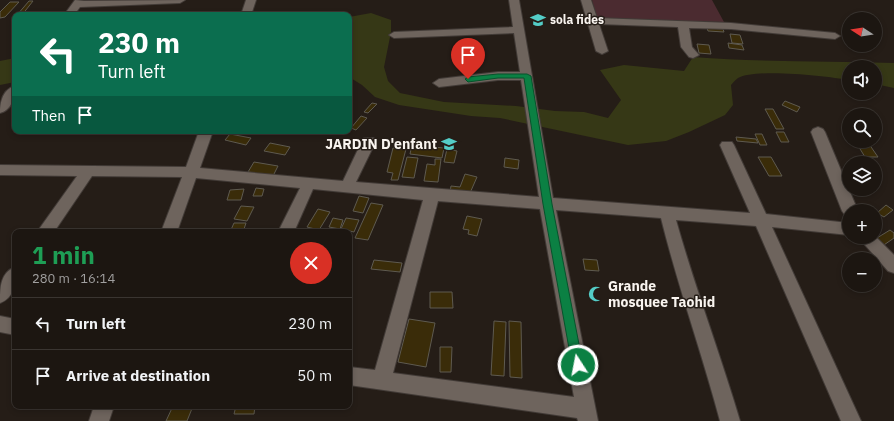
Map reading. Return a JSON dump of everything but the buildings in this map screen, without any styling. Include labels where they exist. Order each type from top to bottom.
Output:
[{"type":"street","points":[[71,12],[79,2],[180,0]]},
{"type":"street","points":[[247,12],[251,0]]},
{"type":"street","points":[[352,376],[587,415],[547,204],[531,97],[514,0]]},
{"type":"street","points":[[586,0],[602,51]]},
{"type":"street","points":[[592,21],[731,26],[836,36]]},
{"type":"street","points":[[683,24],[687,47],[693,55]]},
{"type":"street","points":[[394,35],[519,30]]},
{"type":"street","points":[[439,83],[498,76],[527,76]]},
{"type":"street","points":[[0,109],[8,96]]},
{"type":"street","points":[[818,132],[847,204]]},
{"type":"street","points":[[170,229],[205,134]]},
{"type":"street","points":[[347,187],[369,141]]},
{"type":"street","points":[[727,145],[851,421]]},
{"type":"street","points":[[0,170],[192,172],[432,195],[842,227]]},
{"type":"street","points":[[47,229],[88,171]]},
{"type":"street","points":[[287,229],[309,183]]},
{"type":"street","points":[[382,381],[432,195]]},
{"type":"street","points":[[667,213],[685,280],[712,356],[730,421]]},
{"type":"street","points":[[873,244],[894,266]]},
{"type":"street","points":[[0,295],[12,278]]},
{"type":"street","points":[[0,324],[12,326]]},
{"type":"street","points":[[99,421],[103,409]]},
{"type":"shaded area","points":[[592,0],[712,0],[724,22],[597,19]]},
{"type":"shaded area","points":[[371,13],[391,20],[391,32],[384,67],[388,81],[400,93],[444,102],[584,112],[608,118],[621,100],[600,70],[624,65],[684,71],[693,57],[768,61],[842,62],[842,79],[776,73],[747,75],[738,78],[731,85],[733,105],[725,115],[666,141],[628,145],[500,118],[471,116],[399,105],[375,97],[362,85],[352,79],[352,16]]},
{"type":"shaded area","points":[[12,59],[12,83],[0,85],[0,61]]},
{"type":"shaded area","points":[[882,63],[894,63],[894,88],[882,85]]},
{"type":"place","name":"sola fides","points":[[538,20]]},
{"type":"place","name":"JARDIN D'enfant","points":[[449,144]]},
{"type":"place","name":"Grande mosquee Taohid","points":[[596,294]]},
{"type":"route","points":[[468,79],[498,76],[527,76],[547,204],[578,365]]}]
